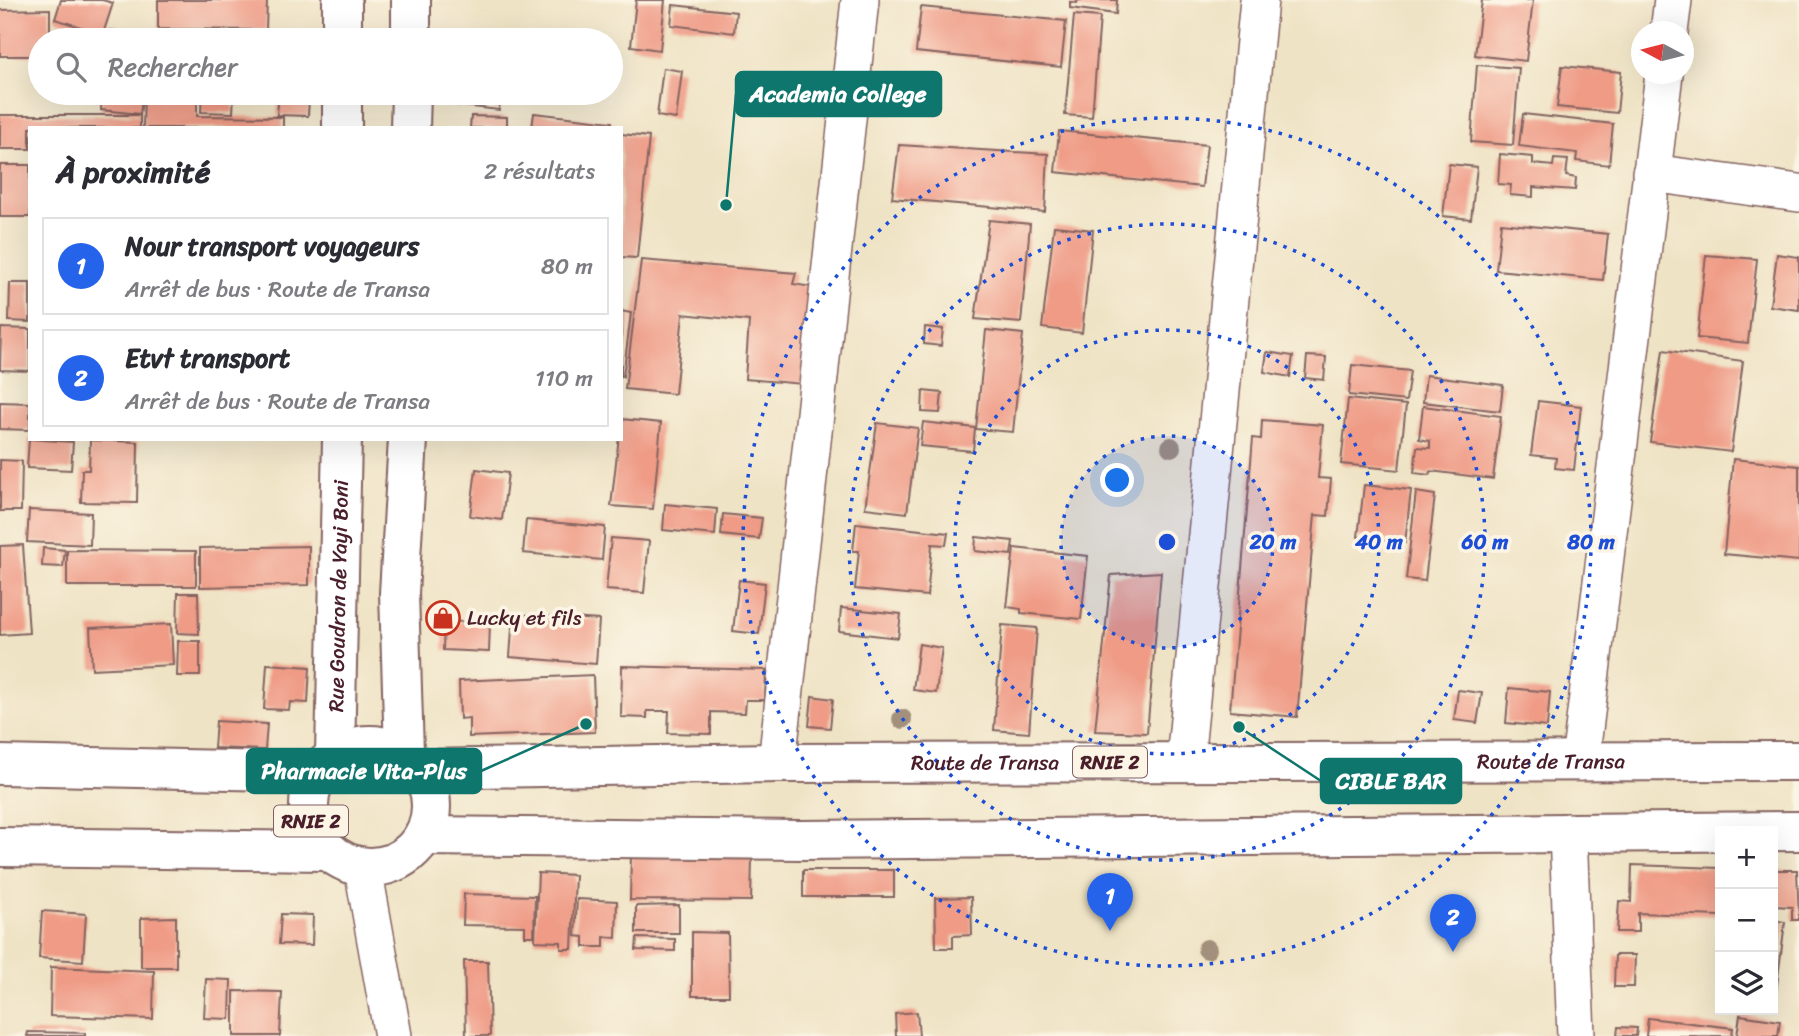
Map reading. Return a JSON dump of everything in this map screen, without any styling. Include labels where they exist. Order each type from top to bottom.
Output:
[{"type":"main road","points":[[342,0],[342,28]]},
{"type":"main road","points":[[411,0],[411,28]]},
{"type":"main road","points":[[342,105],[342,126]]},
{"type":"main road","points":[[411,105],[411,126]]},
{"type":"main road","name":"Rue Goudron de Yayi Boni","points":[[327,763],[342,441]]},
{"type":"main road","points":[[363,868],[387,866],[408,855],[424,836],[432,814],[430,791],[412,761],[399,593],[408,441]]},
{"type":"main road","name":"RNIE 2","points":[[0,765],[327,763],[357,745],[381,745],[412,761]]},
{"type":"main road","name":"Route de Transa","points":[[412,761],[1799,761]]},
{"type":"main road","name":"RNIE 2","points":[[327,763],[308,799],[311,827],[327,850],[344,863],[363,868]]},
{"type":"main road","points":[[424,836],[801,840],[1799,831]]},
{"type":"main road","name":"RNIE 2","points":[[0,848],[327,850]]},
{"type":"street","points":[[777,763],[860,0]]},
{"type":"street","points":[[1185,761],[1259,0]]},
{"type":"street","points":[[1670,21],[1673,0]]},
{"type":"street","points":[[1580,762],[1663,84]]},
{"type":"street","points":[[1651,173],[1799,194]]},
{"type":"street","points":[[1568,832],[1576,1036]]},
{"type":"street","points":[[363,868],[393,1036]]},
{"type":"building","points":[[61,0],[102,0],[113,3],[105,28],[84,28],[55,19]]},
{"type":"building","points":[[158,0],[267,0],[266,28],[158,28]]},
{"type":"building","points":[[636,0],[665,0],[660,50],[631,46]]},
{"type":"building","points":[[1078,0],[1117,0],[1116,14],[1070,8],[1070,2],[1077,3]]},
{"type":"building","points":[[1482,0],[1533,0],[1526,61],[1475,55]]},
{"type":"building","points":[[673,5],[736,12],[734,33],[671,25]]},
{"type":"building","points":[[921,7],[1066,21],[1061,67],[916,52]]},
{"type":"building","points":[[50,9],[50,28],[28,28],[28,56],[0,56],[0,10]]},
{"type":"building","points":[[1074,15],[1100,17],[1092,117],[1065,115]]},
{"type":"building","points":[[1477,65],[1519,68],[1513,145],[1471,142]]},
{"type":"building","points":[[1562,66],[1621,72],[1617,113],[1557,107]]},
{"type":"building","points":[[663,68],[682,71],[676,119],[657,116]]},
{"type":"building","points":[[101,105],[141,105],[140,114],[101,110]]},
{"type":"building","points":[[144,105],[197,105],[197,116],[283,117],[283,126],[143,126]]},
{"type":"building","points":[[201,105],[233,105],[233,113],[201,112]]},
{"type":"building","points":[[278,105],[309,105],[308,116],[277,115]]},
{"type":"building","points":[[455,105],[500,105],[499,110]]},
{"type":"building","points":[[534,113],[612,122],[611,126],[532,126]]},
{"type":"building","points":[[1523,114],[1613,124],[1609,165],[1576,161],[1577,153],[1519,146]]},
{"type":"building","points":[[0,115],[140,115],[140,126],[28,126],[28,149],[0,149]]},
{"type":"building","points":[[471,116],[507,117],[507,126],[470,126]]},
{"type":"building","points":[[1059,131],[1207,145],[1202,187],[1055,172]]},
{"type":"building","points":[[623,134],[649,137],[637,258],[623,257]]},
{"type":"building","points":[[899,145],[1048,154],[1045,212],[892,198]]},
{"type":"building","points":[[1500,154],[1533,157],[1533,164],[1553,166],[1554,159],[1568,160],[1566,176],[1576,178],[1575,190],[1533,187],[1533,197],[1510,195],[1511,185],[1498,184]]},
{"type":"building","points":[[1449,164],[1477,167],[1471,219],[1443,216]]},
{"type":"building","points":[[0,165],[28,165],[28,217],[0,217]]},
{"type":"building","points":[[989,220],[1030,224],[1021,323],[975,319]]},
{"type":"building","points":[[1501,223],[1608,234],[1603,280],[1496,270]]},
{"type":"building","points":[[1054,226],[1093,230],[1082,333],[1042,328]]},
{"type":"building","points":[[1777,254],[1799,257],[1799,310],[1770,306]]},
{"type":"building","points":[[1706,255],[1757,259],[1748,343],[1697,338]]},
{"type":"building","points":[[641,260],[796,273],[793,284],[812,287],[803,384],[745,379],[749,321],[683,314],[675,394],[625,389]]},
{"type":"building","points":[[10,283],[28,283],[28,322],[9,321]]},
{"type":"building","points":[[623,311],[631,313],[623,377]]},
{"type":"building","points":[[925,327],[943,329],[941,346],[924,344]]},
{"type":"building","points":[[1,328],[28,329],[28,371],[0,370]]},
{"type":"building","points":[[986,330],[1023,334],[1013,432],[976,429]]},
{"type":"building","points":[[1663,350],[1743,361],[1731,452],[1650,442]]},
{"type":"building","points":[[1267,352],[1293,356],[1290,377],[1264,372]]},
{"type":"building","points":[[1307,356],[1326,357],[1324,380],[1305,378]]},
{"type":"building","points":[[1352,365],[1410,371],[1406,401],[1349,395]]},
{"type":"building","points":[[1426,375],[1503,385],[1500,411],[1423,402]]},
{"type":"building","points":[[923,391],[942,393],[940,413],[922,412]]},
{"type":"building","points":[[1348,399],[1406,405],[1399,470],[1341,464]]},
{"type":"building","points":[[1538,401],[1581,406],[1574,470],[1555,468],[1556,458],[1531,455]]},
{"type":"building","points":[[0,402],[28,403],[28,430],[0,429]]},
{"type":"building","points":[[1423,406],[1501,416],[1493,479],[1431,471],[1430,475],[1414,473],[1417,447],[1430,448],[1430,441],[1419,439]]},
{"type":"building","points":[[623,419],[661,423],[653,509],[611,506],[618,441],[623,441]]},
{"type":"building","points":[[1262,420],[1323,425],[1318,478],[1331,479],[1328,516],[1315,515],[1297,717],[1230,711],[1253,438],[1261,439]]},
{"type":"building","points":[[923,422],[975,428],[973,451],[920,446]]},
{"type":"building","points":[[877,423],[918,428],[907,513],[865,508]]},
{"type":"building","points":[[29,441],[73,442],[71,470],[27,468]]},
{"type":"building","points":[[90,441],[138,442],[137,503],[81,502],[82,470],[89,470]]},
{"type":"building","points":[[1733,459],[1799,466],[1799,561],[1724,554]]},
{"type":"building","points":[[0,460],[22,461],[21,511],[0,511]]},
{"type":"building","points":[[476,469],[508,473],[502,520],[470,516]]},
{"type":"building","points":[[1364,485],[1411,490],[1405,543],[1358,537]]},
{"type":"building","points":[[1416,492],[1435,495],[1425,581],[1406,579]]},
{"type":"building","points":[[665,504],[717,509],[715,535],[663,530]]},
{"type":"building","points":[[29,510],[91,513],[90,545],[27,542]]},
{"type":"building","points":[[723,514],[762,518],[759,539],[721,535]]},
{"type":"building","points":[[526,520],[605,527],[602,560],[523,553]]},
{"type":"building","points":[[856,523],[948,533],[946,545],[932,544],[927,596],[855,589],[859,551],[853,551]]},
{"type":"building","points":[[976,537],[1013,541],[1011,555],[975,551]]},
{"type":"building","points":[[611,538],[649,541],[644,593],[606,590]]},
{"type":"building","points":[[23,545],[29,633],[0,635],[0,546]]},
{"type":"building","points":[[309,546],[309,585],[200,587],[200,548]]},
{"type":"building","points":[[43,548],[65,550],[63,567],[42,566]]},
{"type":"building","points":[[1014,548],[1088,556],[1081,619],[1021,613],[1021,609],[1007,607]]},
{"type":"building","points":[[67,550],[196,551],[196,586],[67,586]]},
{"type":"building","points":[[1161,572],[1147,733],[1095,731],[1111,575]]},
{"type":"building","points":[[739,580],[765,583],[759,634],[733,631]]},
{"type":"building","points":[[178,593],[198,593],[199,634],[177,633]]},
{"type":"building","points":[[841,608],[901,614],[898,638],[839,631]]},
{"type":"building","points":[[513,614],[599,620],[596,664],[510,657]]},
{"type":"building","points":[[444,621],[490,623],[489,652],[443,650]]},
{"type":"building","points":[[171,624],[173,665],[92,669],[90,628]]},
{"type":"building","points":[[1002,625],[1037,628],[1029,733],[994,730]]},
{"type":"building","points":[[178,641],[200,641],[200,676],[177,676]]},
{"type":"building","points":[[919,644],[942,648],[936,693],[913,690]]},
{"type":"building","points":[[267,664],[310,667],[308,703],[290,702],[289,710],[264,709]]},
{"type":"building","points":[[622,666],[766,670],[765,700],[746,700],[745,713],[711,712],[711,734],[668,733],[669,711],[647,711],[647,718],[621,717]]},
{"type":"building","points":[[593,675],[595,732],[469,737],[469,718],[460,719],[459,681]]},
{"type":"building","points":[[1509,688],[1550,692],[1547,727],[1506,723]]},
{"type":"building","points":[[1458,690],[1482,693],[1477,723],[1454,720]]},
{"type":"building","points":[[812,696],[833,699],[830,728],[809,726]]},
{"type":"building","points":[[216,721],[267,724],[265,750],[214,748]]},
{"type":"building","points":[[631,854],[752,855],[751,901],[630,900]]},
{"type":"building","points":[[1632,865],[1715,868],[1715,916],[1638,913],[1638,932],[1617,932],[1619,901],[1631,902]]},
{"type":"building","points":[[803,870],[894,870],[894,897],[803,897]]},
{"type":"building","points":[[1778,870],[1797,870],[1799,920],[1792,920],[1792,907],[1778,906]]},
{"type":"building","points":[[538,873],[575,875],[572,949],[561,949],[561,942],[535,941]]},
{"type":"building","points":[[464,894],[535,896],[534,936],[525,936],[525,926],[463,925]]},
{"type":"building","points":[[971,897],[972,935],[953,936],[953,948],[936,948],[935,898]]},
{"type":"building","points":[[577,899],[617,901],[616,938],[604,937],[604,947],[584,947],[584,937],[575,936]]},
{"type":"building","points":[[679,905],[679,933],[636,933],[636,906]]},
{"type":"building","points":[[42,911],[86,914],[83,961],[39,958]]},
{"type":"building","points":[[281,914],[313,915],[312,945],[279,944]]},
{"type":"building","points":[[176,917],[176,967],[141,967],[141,918]]},
{"type":"building","points":[[1778,921],[1785,922],[1778,977]]},
{"type":"building","points":[[692,932],[728,933],[729,996],[692,996]]},
{"type":"building","points":[[637,938],[675,939],[675,951],[636,950]]},
{"type":"building","points":[[1615,955],[1635,955],[1634,987],[1614,987]]},
{"type":"building","points":[[464,961],[488,961],[490,1036],[466,1036]]},
{"type":"building","points":[[51,967],[154,971],[153,1019],[50,1016]]},
{"type":"building","points":[[206,979],[231,980],[230,1019],[204,1018]]},
{"type":"building","points":[[234,991],[282,992],[280,1036],[234,1036]]},
{"type":"building","points":[[917,1012],[919,1036],[896,1036],[895,1014]]},
{"type":"building","points":[[1740,1015],[1780,1021],[1778,1036],[1737,1036]]},
{"type":"building","points":[[1648,1018],[1733,1028],[1732,1036],[1646,1036]]},
{"type":"building","points":[[1618,1027],[1637,1028],[1636,1036],[1617,1036]]},
{"type":"building","points":[[28,1032],[85,1033],[85,1036],[27,1036]]},
{"type":"place","name":"Academia College","points":[[726,205]]},
{"type":"place","name":"Lucky et fils","points":[[443,618]]},
{"type":"place","name":"Pharmacie Vita-Plus","points":[[586,724]]},
{"type":"place","name":"CIBLE BAR","points":[[1239,727]]},
{"type":"place","name":"Nour transport voyageurs","points":[[1110,931]]},
{"type":"place","name":"Etvt transport","points":[[1453,952]]}]
